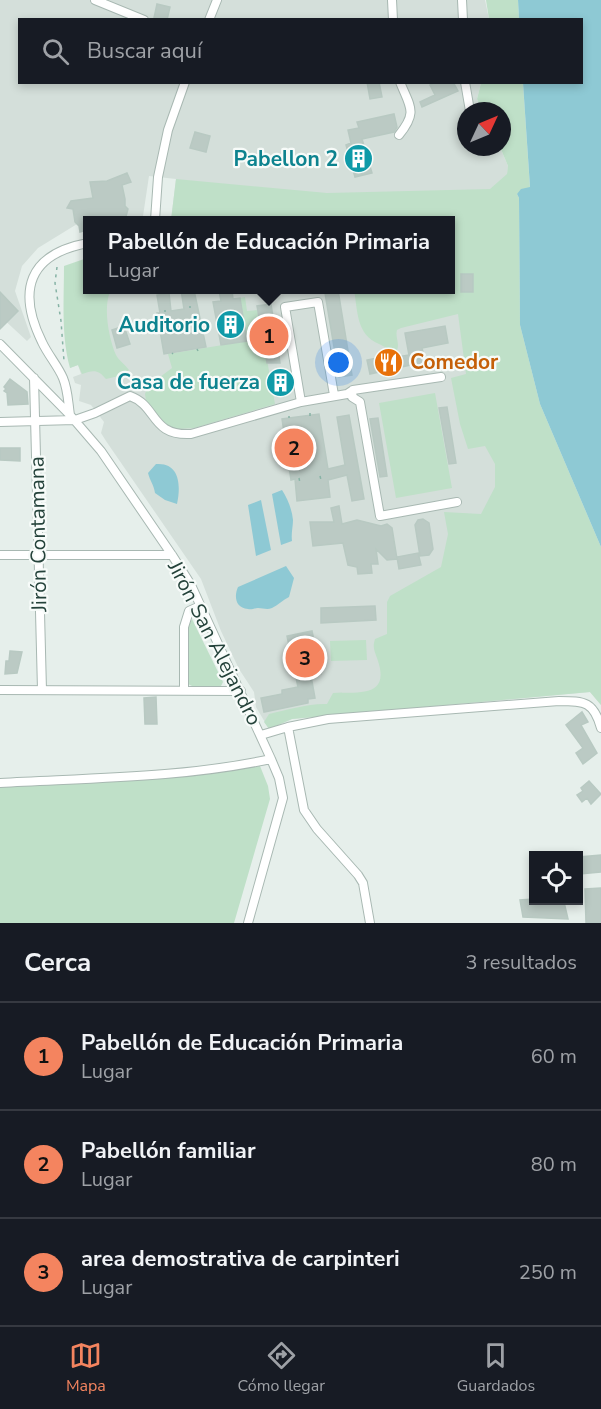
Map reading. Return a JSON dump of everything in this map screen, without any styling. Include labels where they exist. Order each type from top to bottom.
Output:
[{"type":"street","points":[[95,0],[139,18]]},
{"type":"street","points":[[210,18],[216,0]]},
{"type":"street","points":[[392,0],[393,18]]},
{"type":"street","points":[[462,0],[463,18]]},
{"type":"street","points":[[155,216],[158,177],[168,130],[184,84]]},
{"type":"street","points":[[399,135],[409,124],[412,110],[401,84]]},
{"type":"street","points":[[465,84],[468,102]]},
{"type":"street","points":[[72,418],[62,376],[42,343],[32,320],[28,291],[40,266],[53,255],[71,246],[83,244]]},
{"type":"street","points":[[301,402],[285,307],[318,302],[334,395]]},
{"type":"street","name":"Jirón San Alejandro","points":[[0,344],[101,451],[172,555],[191,585],[272,759],[283,798],[248,923]]},
{"type":"street","points":[[0,422],[36,422],[72,418],[95,413],[130,396],[138,399],[170,432],[177,435],[191,434],[301,402],[346,394],[353,390],[441,377]]},
{"type":"street","name":"Jirón Contamana","points":[[34,378],[42,690]]},
{"type":"street","points":[[353,390],[352,397],[360,402],[380,516],[457,502]]},
{"type":"street","points":[[0,555],[172,555]]},
{"type":"street","points":[[184,690],[184,627],[189,611],[200,606]]},
{"type":"street","points":[[0,690],[241,691]]},
{"type":"street","points":[[261,735],[288,727],[328,720],[572,701],[585,703],[597,712],[601,728]]},
{"type":"street","points":[[288,727],[304,810],[317,829],[358,874],[363,884],[370,923]]},
{"type":"street","points":[[0,783],[160,774],[272,759]]},
{"type":"path","points":[[57,267],[55,283],[64,363]]},
{"type":"path","points":[[320,476],[321,480]]},
{"type":"path","points":[[299,478],[300,483]]},
{"type":"shaded area","points":[[0,0],[485,0],[489,18],[18,18],[18,84],[481,84],[477,99],[478,102],[457,102],[457,156],[504,156],[508,166],[500,288],[567,520],[601,568],[601,705],[590,692],[292,719],[269,729],[256,707],[254,692],[239,669],[221,631],[201,579],[101,433],[104,422],[91,405],[79,401],[81,385],[75,383],[73,377],[81,374],[78,365],[70,368],[83,284],[83,294],[455,294],[455,216],[171,216],[176,179],[149,176],[143,216],[106,216],[95,213],[83,216],[83,220],[38,248],[22,266],[15,291],[31,337],[27,341],[0,316]]},
{"type":"green space","points":[[486,0],[518,0],[519,18],[489,18]]},
{"type":"green space","points":[[481,84],[523,84],[530,188],[517,194],[519,198],[520,325],[540,404],[601,547],[601,705],[590,692],[292,719],[269,729],[264,722],[269,714],[327,704],[333,693],[361,692],[376,687],[381,673],[374,642],[375,639],[387,634],[387,602],[390,596],[441,567],[448,534],[444,512],[481,514],[495,487],[495,464],[485,446],[468,449],[460,424],[451,378],[466,374],[458,314],[397,330],[397,350],[371,340],[366,334],[359,322],[355,294],[455,294],[455,216],[171,216],[176,179],[327,193],[490,189],[507,174],[508,166],[504,156],[511,156],[511,102],[478,102],[477,99]]},
{"type":"green space","points":[[83,259],[83,294],[109,294],[107,315],[111,341],[117,357],[129,370],[123,375],[106,379],[95,371],[82,374],[78,365],[70,368],[65,343],[64,266]]},
{"type":"green space","points":[[245,297],[247,311],[258,310],[275,404],[194,428],[177,429],[161,424],[146,401],[145,394],[148,386],[172,368],[168,354],[247,341],[240,298]]},
{"type":"green space","points":[[435,393],[452,488],[396,498],[379,403]]},
{"type":"green space","points":[[192,619],[223,682],[221,686],[188,684],[186,631]]},
{"type":"green space","points":[[366,640],[367,660],[331,661],[330,641]]},
{"type":"green space","points":[[260,766],[268,786],[270,799],[234,923],[0,923],[0,787],[208,773]]},
{"type":"water","points":[[518,0],[601,0],[601,547],[540,404],[520,325],[519,198],[517,194],[521,189],[530,187],[523,84],[583,84],[583,18],[519,18]]},
{"type":"water","points":[[156,464],[170,467],[177,476],[179,490],[177,504],[155,493],[148,473]]},
{"type":"water","points":[[282,490],[292,512],[293,520],[292,541],[281,545],[272,494]]},
{"type":"water","points":[[261,500],[271,550],[256,556],[248,505]]},
{"type":"water","points":[[286,566],[294,578],[289,597],[268,609],[249,609],[238,604],[236,594],[238,587]]},
{"type":"building","points":[[157,4],[170,7],[167,18],[154,18]]},
{"type":"building","points":[[367,84],[379,84],[382,97],[370,99]]},
{"type":"building","points":[[454,84],[458,91],[422,107],[420,102],[435,95],[430,85]]},
{"type":"building","name":"Pabellon 2","points":[[394,114],[397,127],[394,132],[362,139],[372,173],[355,177],[346,145],[351,143],[348,130],[359,128],[357,122]]},
{"type":"building","points":[[195,132],[210,136],[206,152],[190,148]]},
{"type":"building","points":[[127,173],[131,182],[122,185],[125,206],[128,209],[126,216],[83,216],[83,231],[80,232],[75,222],[73,209],[67,208],[71,201],[93,198],[90,182],[107,181]]},
{"type":"building","points":[[461,274],[473,274],[473,292],[461,292]]},
{"type":"building","points":[[0,292],[18,311],[0,329]]},
{"type":"building","points":[[169,294],[171,311],[184,309],[182,294],[195,294],[206,347],[164,354],[157,313],[160,313],[157,295]]},
{"type":"building","name":"Auditorio","points":[[220,294],[232,294],[233,299],[240,298],[247,341],[221,345],[213,302],[221,301]]},
{"type":"building","points":[[325,294],[339,294],[352,375],[339,377]]},
{"type":"building","points":[[271,304],[280,363],[267,363],[257,306]]},
{"type":"building","points":[[124,326],[130,344],[117,348],[112,330]]},
{"type":"building","points":[[445,326],[448,343],[422,348],[426,365],[416,367],[415,364],[370,374],[367,360],[397,354],[397,357],[409,355],[405,333]]},
{"type":"building","points":[[10,379],[27,392],[28,404],[8,405],[4,387]]},
{"type":"building","points":[[447,407],[456,463],[449,464],[439,408]]},
{"type":"building","points":[[319,414],[328,469],[345,465],[337,417],[349,415],[364,499],[352,501],[347,475],[328,480],[330,497],[297,501],[295,479],[291,480],[282,419]]},
{"type":"building","points":[[378,418],[387,476],[380,477],[370,419]]},
{"type":"building","points":[[0,448],[20,448],[20,461],[0,460]]},
{"type":"building","points":[[339,506],[342,524],[357,520],[381,526],[387,524],[392,528],[397,559],[387,560],[376,549],[378,564],[371,564],[372,573],[358,574],[357,567],[348,565],[343,543],[313,546],[310,522],[334,522],[331,508]]},
{"type":"building","points":[[423,519],[429,523],[433,549],[429,555],[420,556],[415,525],[418,520]]},
{"type":"building","points":[[418,553],[421,565],[399,569],[397,557]]},
{"type":"building","points":[[375,606],[376,620],[321,623],[321,608]]},
{"type":"building","points":[[312,631],[321,674],[311,676],[315,698],[308,699],[308,703],[264,712],[261,698],[282,694],[282,690],[298,687],[287,636]]},
{"type":"building","points":[[10,651],[22,652],[17,673],[5,674],[6,661],[9,661]]},
{"type":"building","points":[[156,697],[157,724],[145,724],[144,698]]},
{"type":"building","points":[[582,712],[588,722],[581,725],[597,753],[583,764],[576,753],[583,748],[566,725]]},
{"type":"building","points":[[589,781],[601,794],[591,804],[587,798],[582,802],[577,795],[583,791],[581,788]]},
{"type":"building","points":[[601,855],[601,872],[583,874],[583,857]]},
{"type":"building","points":[[601,888],[601,923],[586,923],[585,889]]},
{"type":"building","points":[[529,899],[529,905],[565,905],[568,919],[523,917],[520,900]]},
{"type":"place","name":"Pabellon 2","points":[[359,159]]},
{"type":"place","name":"Auditorio","points":[[231,325]]},
{"type":"place","name":"Pabellón de Educación Primaria","points":[[269,336]]},
{"type":"place","name":"Comedor","points":[[389,362]]},
{"type":"place","name":"Casa de fuerza","points":[[281,382]]},
{"type":"place","name":"Pabellón familiar","points":[[294,448]]},
{"type":"place","name":"area demostrativa de carpinteri","points":[[305,658]]}]
